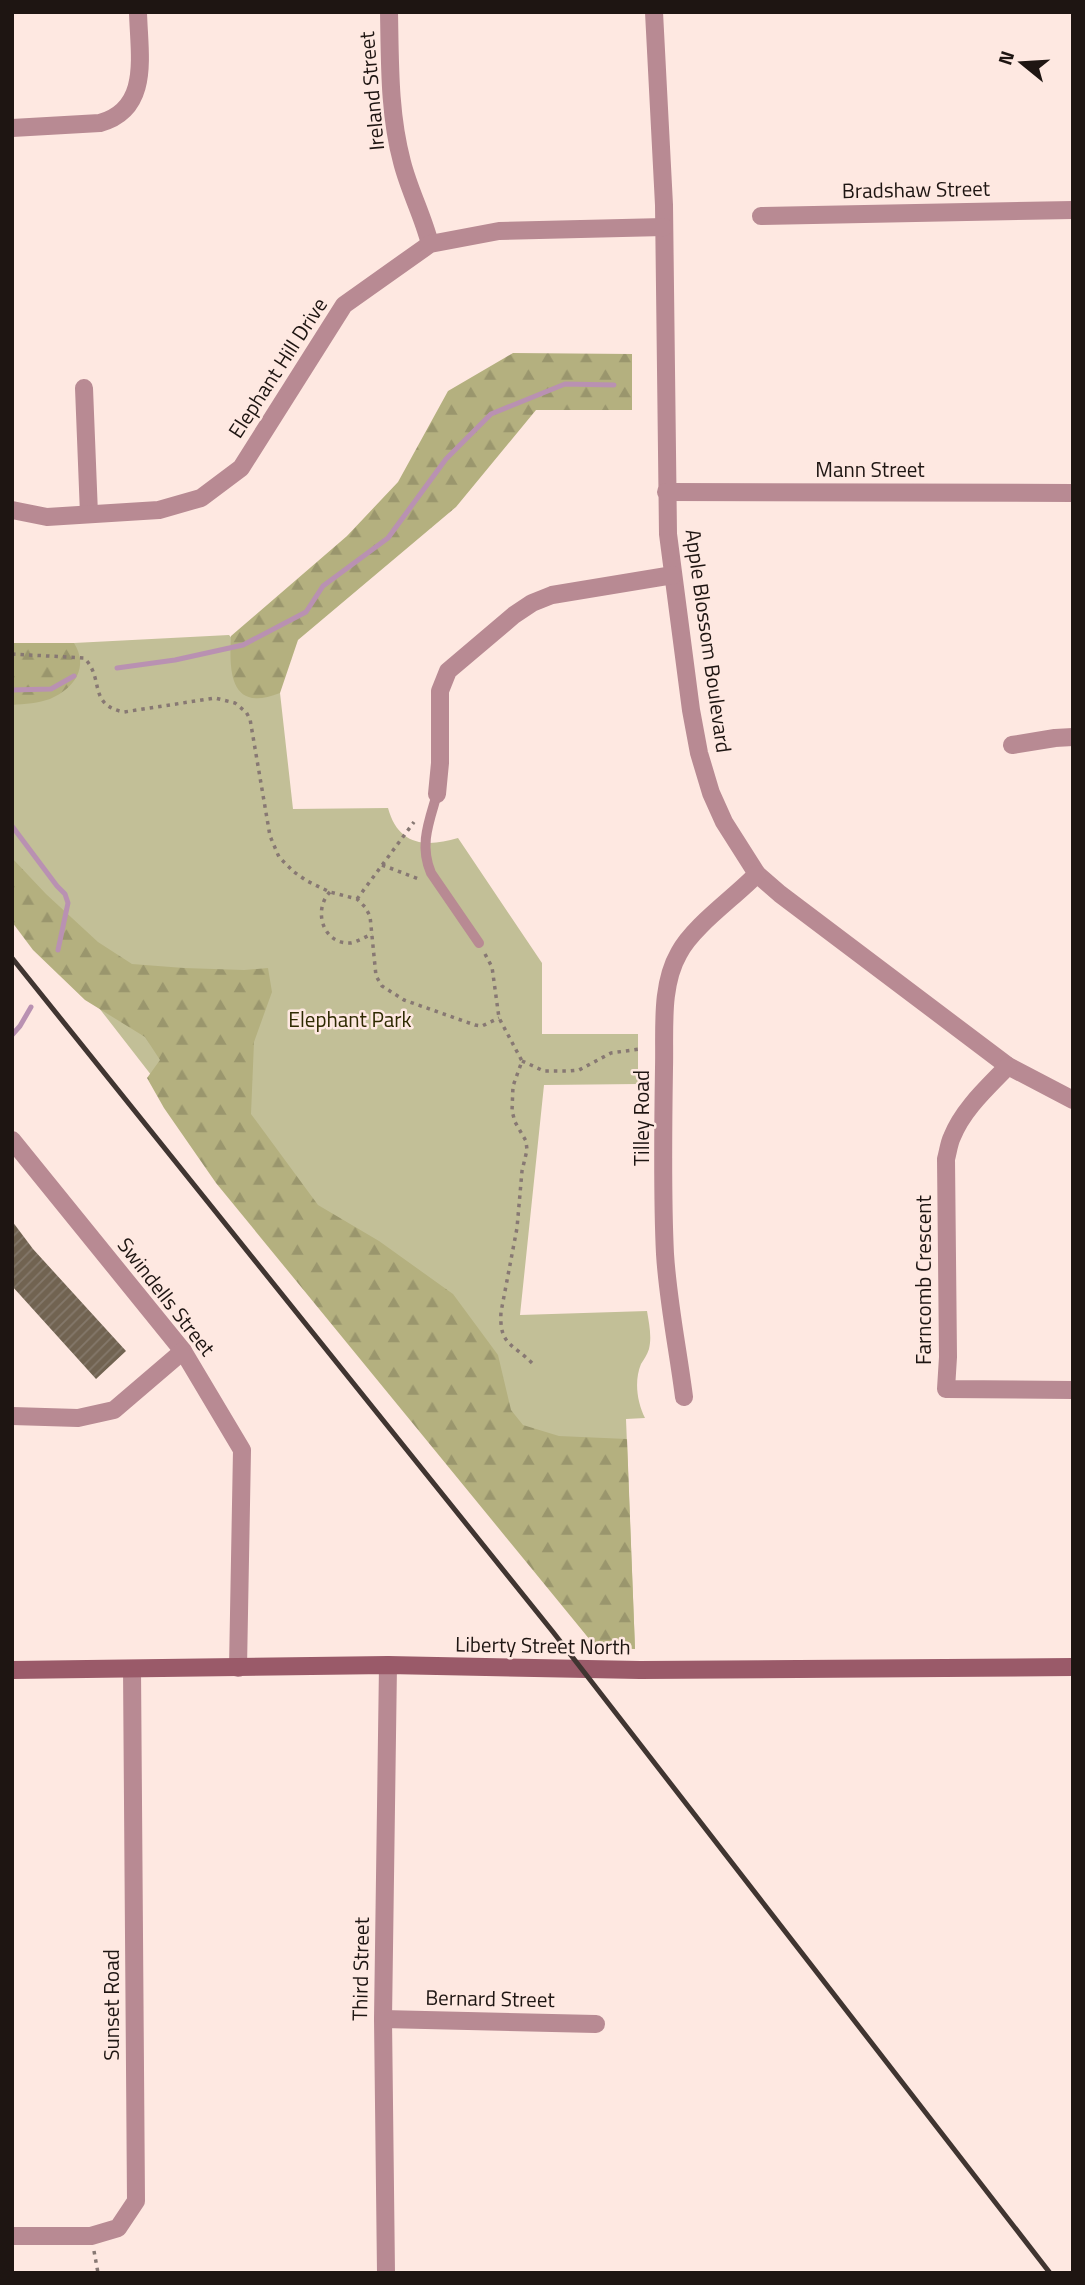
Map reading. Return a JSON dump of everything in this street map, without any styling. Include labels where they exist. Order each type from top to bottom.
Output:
[{"type":"main road","name":"Liberty Street North","points":[[12,1670],[388,1665],[640,1670],[1073,1667]]},
{"type":"street","points":[[12,128],[100,123],[114,119],[125,111],[139,83],[138,12]]},
{"type":"street","name":"Ireland Street","points":[[388,12],[391,99],[402,163],[426,226],[430,244]]},
{"type":"street","name":"Apple Blossom Boulevard","points":[[654,12],[664,227],[666,492],[673,575],[699,753],[711,793],[723,822],[757,874],[780,894],[1008,1066],[1073,1100]]},
{"type":"street","name":"Bradshaw Street","points":[[761,216],[1073,210]]},
{"type":"street","name":"Elephant Hill Drive","points":[[12,510],[47,517],[159,510],[201,498],[241,468],[344,305],[430,244],[499,231],[664,227]]},
{"type":"street","points":[[84,388],[89,514]]},
{"type":"street","name":"Mann Street","points":[[666,492],[1073,493]]},
{"type":"street","points":[[436,794],[440,763],[440,691],[448,671],[531,603],[552,595],[673,575]]},
{"type":"street","points":[[1012,745],[1073,737]]},
{"type":"street","name":"Tilley Road","points":[[684,1397],[665,1254],[666,992],[670,971],[679,951],[692,934],[757,874]]},
{"type":"street","name":"Farncomb Crescent","points":[[1008,1066],[973,1103],[962,1119],[952,1137],[946,1159],[946,1389],[1073,1390]]},
{"type":"street","name":"Swindells Street","points":[[12,1140],[183,1351],[242,1450],[238,1668]]},
{"type":"street","points":[[12,1416],[78,1418],[114,1410],[183,1351]]},
{"type":"street","name":"Third Street","points":[[386,2273],[383,2019],[388,1665]]},
{"type":"street","name":"Sunset Road","points":[[12,2236],[91,2236],[118,2228],[136,2201],[132,1670]]},
{"type":"street","name":"Bernard Street","points":[[383,2019],[596,2024]]},
{"type":"lane","points":[[436,794],[424,850],[432,873],[479,943]]},
{"type":"path","points":[[12,654],[83,658],[90,663],[102,702],[111,709],[124,712],[215,698],[235,704],[250,719],[268,827],[279,857],[293,872],[307,881],[331,892],[357,899],[370,916],[376,976],[382,986],[404,1000],[475,1025],[482,1026],[499,1018]]},
{"type":"path","points":[[357,899],[436,794]]},
{"type":"path","points":[[382,865],[443,888]]},
{"type":"path","points":[[331,892],[325,898],[321,911],[321,919],[328,933],[346,943],[353,943],[372,934]]},
{"type":"path","points":[[479,943],[492,967],[499,1018],[522,1061],[544,1071],[579,1070],[611,1053],[640,1049]]},
{"type":"path","points":[[522,1061],[513,1086],[512,1111],[527,1150],[500,1326],[507,1342],[534,1364]]},
{"type":"green space","points":[[513,353],[632,354],[632,410],[536,410],[456,507],[298,640],[280,693],[251,698],[242,693],[232,675],[231,636],[347,536],[398,482],[448,391]]},
{"type":"green space","name":"Elephant Park","points":[[229,635],[280,693],[293,809],[388,808],[399,830],[414,841],[435,843],[458,838],[542,963],[542,1034],[638,1034],[638,1084],[544,1085],[520,1315],[647,1311],[650,1344],[641,1364],[637,1384],[638,1398],[645,1418],[626,1419],[635,1649],[595,1646],[12,896],[12,643],[74,643]]},
{"type":"green space","points":[[12,643],[74,643],[80,668],[73,683],[50,699],[12,705]]},
{"type":"green space","points":[[12,858],[98,942],[132,964],[244,970],[268,968],[272,992],[254,1042],[251,1114],[318,1205],[379,1241],[453,1294],[498,1355],[511,1410],[523,1425],[559,1436],[627,1439],[635,1649],[595,1646],[216,1183],[164,1108],[147,1078],[160,1060],[145,1037],[85,1000],[33,950],[12,922]]},
{"type":"building","points":[[12,1221],[33,1249],[126,1351],[96,1379],[12,1286]]},
{"type":"waterway","points":[[117,668],[175,660],[243,645],[306,612],[323,586],[388,538],[446,459],[491,414],[565,384],[614,385]]},
{"type":"waterway","points":[[12,690],[51,689],[74,676]]},
{"type":"waterway","points":[[12,826],[65,894],[68,903],[58,950]]},
{"type":"waterway","points":[[12,1035],[31,1007]]},
{"type":"railway","points":[[12,958],[553,1632],[1050,2273]]}]
